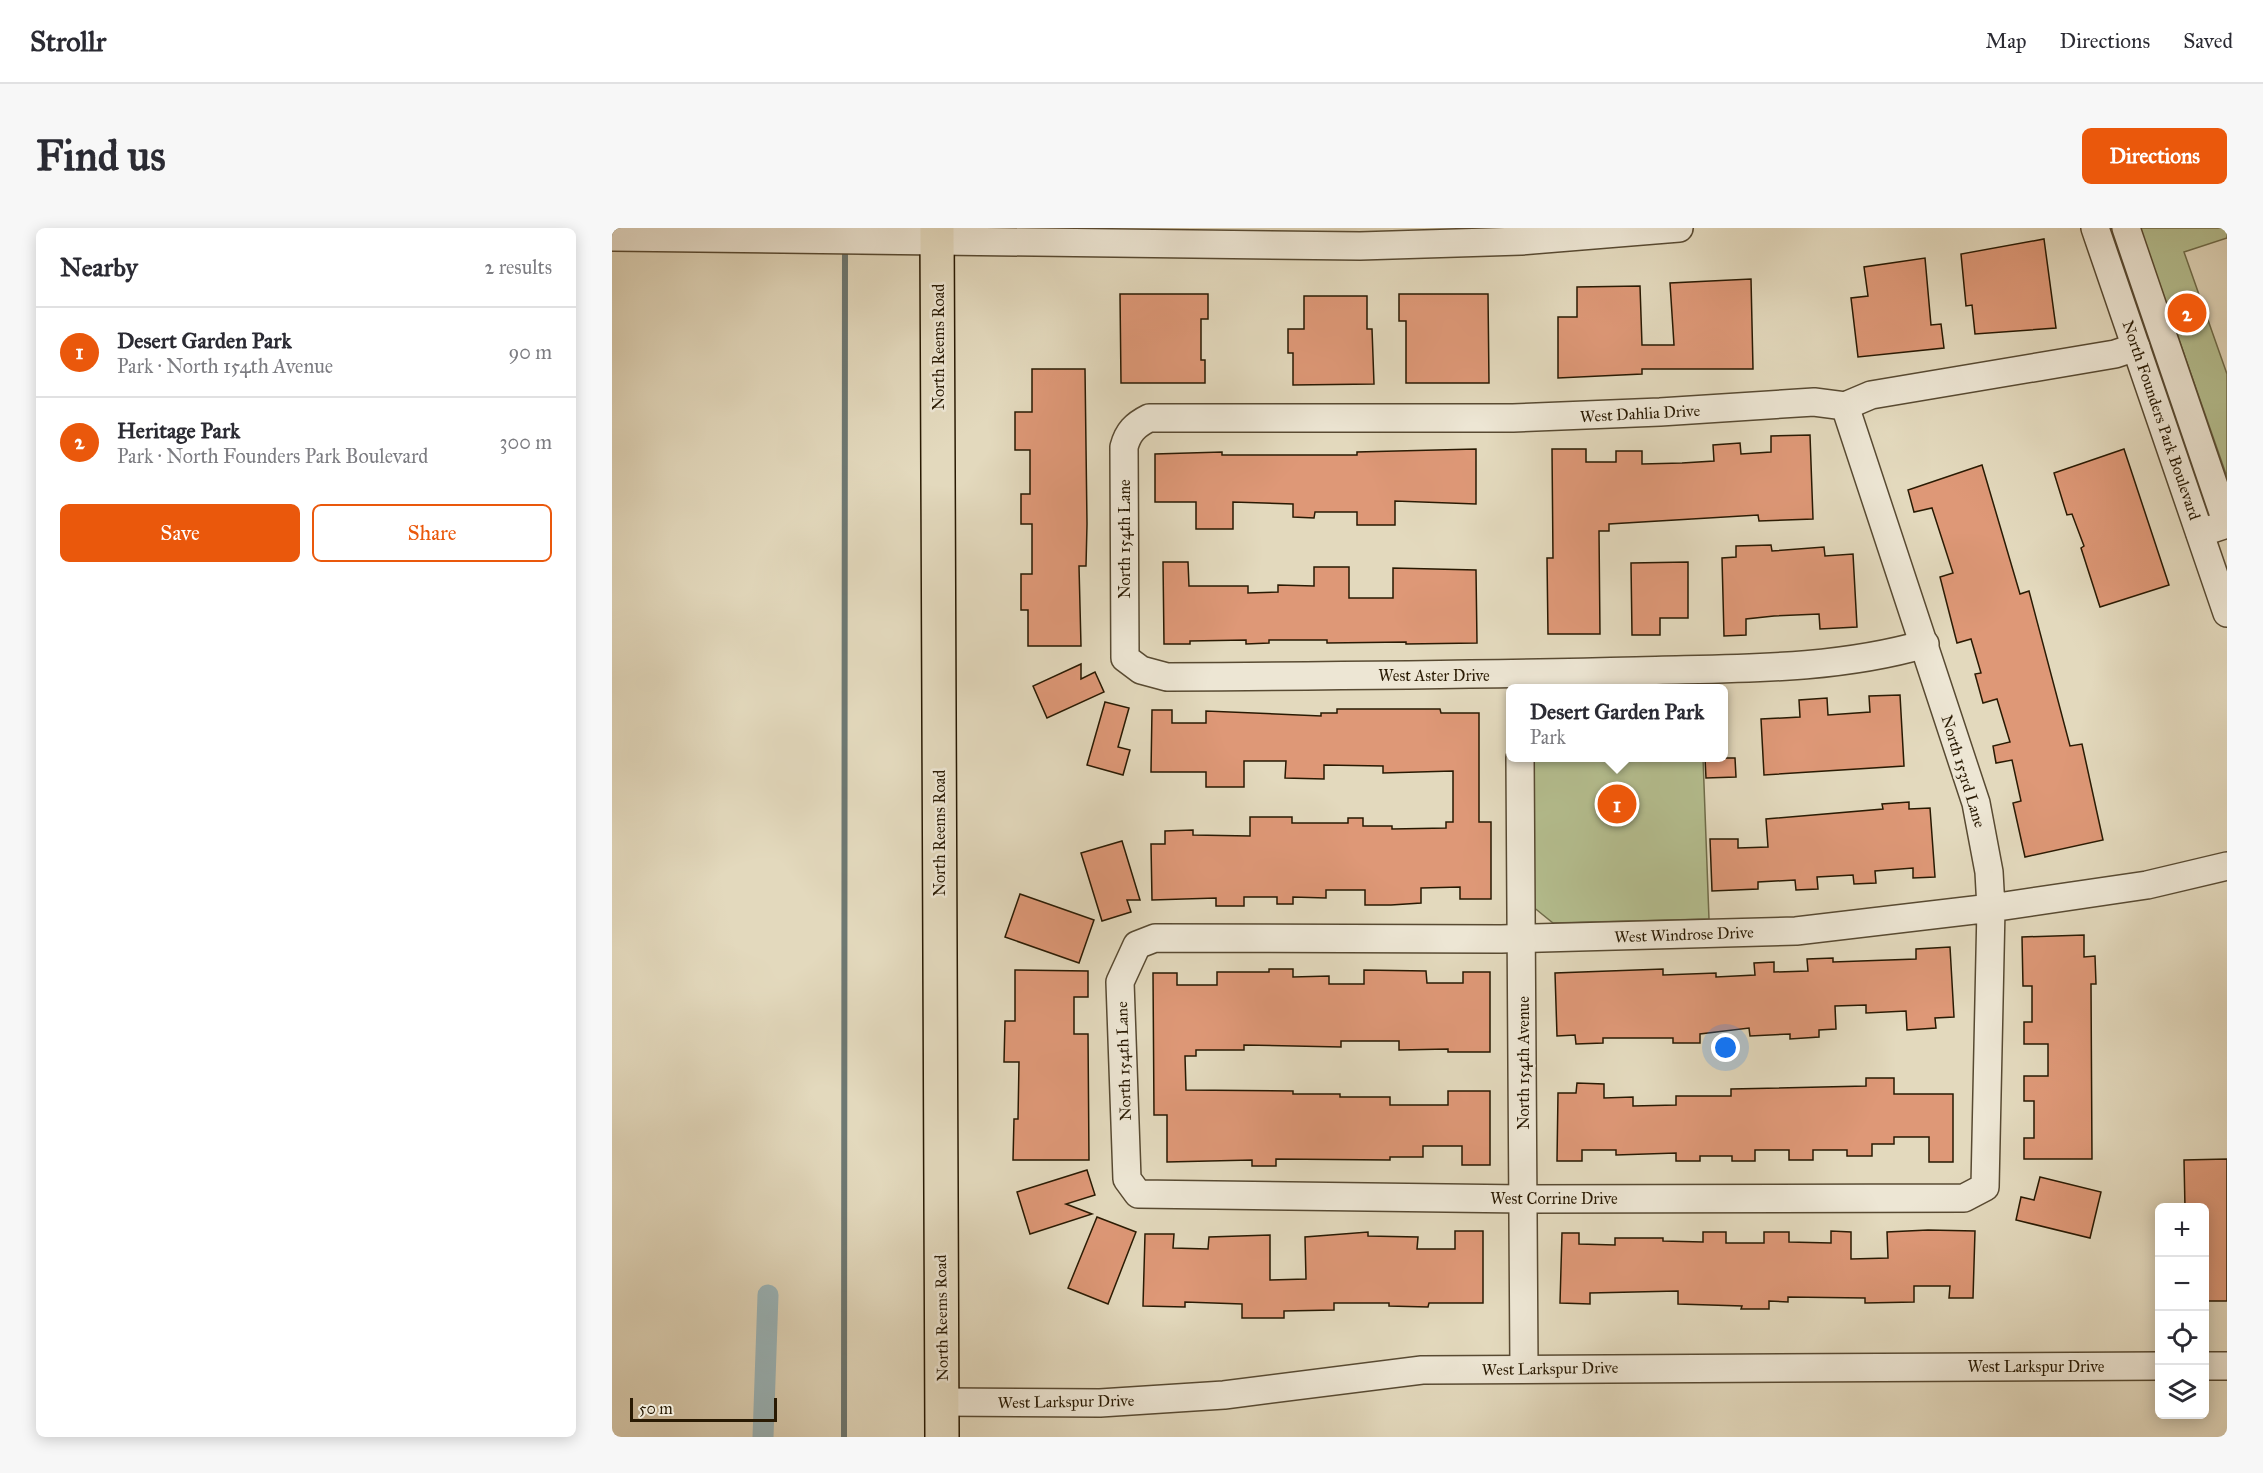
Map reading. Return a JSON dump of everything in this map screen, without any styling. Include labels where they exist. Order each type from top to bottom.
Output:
[{"type":"main road","name":"North Reems Road","points":[[937,234],[942,1437]]},
{"type":"street","points":[[612,237],[845,239],[937,234],[1360,246],[1521,234],[1679,228]]},
{"type":"street","name":"North Founders Park Boulevard","points":[[2095,228],[2227,613]]},
{"type":"street","name":"North Founders Park Boulevard","points":[[2126,228],[2227,524]]},
{"type":"street","name":"West Dahlia Drive","points":[[1137,424],[1149,418],[1513,418],[1672,412],[1814,402],[1845,406],[1871,395],[2104,356],[2136,347]]},
{"type":"street","name":"North 153rd Lane","points":[[1845,406],[1976,803],[1989,872],[1991,908],[1985,1187]]},
{"type":"street","name":"North 154th Lane","points":[[1125,658],[1124,447],[1127,434],[1137,424]]},
{"type":"street","points":[[2200,533],[2227,524]]},
{"type":"street","name":"West Aster Drive","points":[[1125,658],[1141,670],[1167,677],[1519,681],[1814,664],[1881,657],[1925,644]]},
{"type":"street","name":"North 154th Avenue","points":[[1520,762],[1524,1368]]},
{"type":"street","name":"West Windrose Drive","points":[[1137,945],[1155,938],[1522,938],[1796,930],[1991,908],[2147,885],[2227,866]]},
{"type":"street","name":"North 154th Lane","points":[[1127,1179],[1120,982],[1137,945]]},
{"type":"street","name":"West Corrine Drive","points":[[1127,1179],[1138,1194],[1524,1199],[1964,1198],[1985,1187]]},
{"type":"street","name":"West Larkspur Drive","points":[[942,1402],[1100,1403],[1224,1395],[1422,1370],[2155,1366]]},
{"type":"street","points":[[2209,1366],[2227,1366]]},
{"type":"green space","points":[[2140,228],[2227,228],[2227,238],[2184,252],[2227,374],[2227,477]]},
{"type":"green space","points":[[1699,680],[1700,684],[1610,684]]},
{"type":"green space","points":[[1529,762],[1703,762],[1709,919],[1553,923],[1532,906]]},
{"type":"building","points":[[2044,239],[2056,328],[1975,334],[1972,305],[1966,306],[1961,254]]},
{"type":"building","points":[[1925,258],[1931,325],[1941,324],[1944,348],[1858,357],[1851,298],[1868,296],[1864,267]]},
{"type":"building","points":[[1751,279],[1753,369],[1642,369],[1642,374],[1558,378],[1558,317],[1577,317],[1577,287],[1640,286],[1642,345],[1674,345],[1670,283]]},
{"type":"building","points":[[1120,294],[1208,294],[1208,319],[1201,319],[1201,360],[1205,360],[1205,383],[1121,383]]},
{"type":"building","points":[[1399,294],[1488,294],[1489,383],[1406,383],[1406,321],[1399,321]]},
{"type":"building","points":[[1304,296],[1367,296],[1367,329],[1372,329],[1374,384],[1293,385],[1293,353],[1288,353],[1288,329],[1304,329]]},
{"type":"building","points":[[1032,369],[1085,369],[1087,524],[1086,566],[1079,566],[1081,646],[1028,646],[1028,610],[1021,610],[1021,574],[1032,574],[1032,524],[1021,524],[1021,494],[1030,494],[1030,450],[1015,450],[1015,412],[1032,412]]},
{"type":"building","points":[[1810,435],[1813,519],[1759,521],[1758,515],[1609,524],[1609,531],[1599,531],[1600,634],[1548,634],[1547,558],[1553,558],[1552,449],[1586,449],[1586,462],[1616,462],[1616,451],[1642,451],[1642,464],[1682,463],[1714,461],[1713,445],[1740,443],[1741,454],[1771,452],[1771,436]]},
{"type":"building","points":[[1476,449],[1476,504],[1395,501],[1395,525],[1357,525],[1357,512],[1315,512],[1314,518],[1293,517],[1293,504],[1233,502],[1233,529],[1196,529],[1196,502],[1155,502],[1155,454],[1222,452],[1222,455],[1357,455],[1357,452]]},
{"type":"building","points":[[2124,449],[2169,585],[2100,607],[2081,548],[2084,546],[2072,514],[2067,515],[2054,473]]},
{"type":"building","points":[[1982,465],[2020,594],[2029,591],[2070,746],[2082,744],[2103,840],[2025,857],[2013,803],[2021,801],[2012,760],[1996,763],[1993,746],[2010,742],[1997,699],[1983,703],[1975,674],[1981,673],[1971,639],[1957,643],[1940,577],[1953,573],[1932,508],[1914,512],[1908,490]]},
{"type":"building","points":[[1771,545],[1772,551],[1824,547],[1825,556],[1853,554],[1857,627],[1820,629],[1819,614],[1774,616],[1746,619],[1746,635],[1724,636],[1722,558],[1736,557],[1736,546]]},
{"type":"building","points":[[1163,562],[1188,562],[1189,586],[1248,586],[1248,593],[1278,592],[1278,585],[1314,586],[1314,567],[1349,567],[1349,598],[1393,598],[1393,568],[1476,570],[1477,643],[1327,643],[1327,640],[1269,640],[1269,643],[1246,644],[1246,640],[1164,644]]},
{"type":"building","points":[[1688,562],[1688,618],[1660,618],[1660,635],[1632,635],[1631,563]]},
{"type":"building","points":[[1081,664],[1081,679],[1095,672],[1104,692],[1047,718],[1033,686]]},
{"type":"building","points":[[1900,695],[1904,766],[1764,775],[1761,719],[1800,717],[1799,700],[1827,698],[1828,715],[1870,712],[1869,696]]},
{"type":"building","points":[[1105,702],[1129,708],[1118,747],[1130,750],[1123,775],[1087,765]]},
{"type":"building","points":[[1337,709],[1440,709],[1441,713],[1479,713],[1479,822],[1491,822],[1491,899],[1460,899],[1460,887],[1421,888],[1421,903],[1391,905],[1365,905],[1365,890],[1326,890],[1326,898],[1293,897],[1293,904],[1277,904],[1277,897],[1244,897],[1244,906],[1216,906],[1216,898],[1152,900],[1151,844],[1165,844],[1165,831],[1193,830],[1193,835],[1250,836],[1250,817],[1292,817],[1292,823],[1348,823],[1348,818],[1363,818],[1363,826],[1392,826],[1392,829],[1446,828],[1446,822],[1453,822],[1453,771],[1383,773],[1383,766],[1324,765],[1324,779],[1285,778],[1286,761],[1244,761],[1244,787],[1206,787],[1206,772],[1151,772],[1152,710],[1172,710],[1172,723],[1206,723],[1206,711],[1321,716],[1321,713],[1337,713]]},
{"type":"building","points":[[1728,758],[1735,758],[1736,777],[1706,778],[1705,762],[1728,762]]},
{"type":"building","points":[[1909,802],[1909,809],[1930,808],[1935,877],[1913,878],[1913,868],[1875,871],[1876,883],[1854,884],[1853,875],[1817,877],[1818,889],[1796,890],[1795,880],[1758,882],[1758,889],[1712,891],[1710,839],[1738,839],[1738,848],[1768,847],[1766,819],[1883,809],[1882,804]]},
{"type":"building","points":[[1122,841],[1140,900],[1127,900],[1131,912],[1102,921],[1081,853]]},
{"type":"building","points":[[1020,894],[1094,920],[1079,963],[1005,937]]},
{"type":"building","points":[[2084,935],[2084,957],[2095,956],[2096,984],[2091,984],[2092,1159],[2024,1159],[2024,1138],[2034,1138],[2034,1101],[2024,1101],[2024,1076],[2048,1076],[2048,1044],[2024,1044],[2024,1022],[2032,1022],[2032,986],[2023,986],[2022,937]]},
{"type":"building","points":[[1950,947],[1954,1017],[1935,1018],[1936,1028],[1907,1030],[1906,1011],[1866,1013],[1866,1005],[1835,1006],[1836,1029],[1819,1030],[1819,1037],[1790,1039],[1790,1034],[1750,1036],[1749,1028],[1700,1034],[1700,1043],[1673,1043],[1673,1038],[1603,1038],[1603,1043],[1576,1044],[1575,1035],[1557,1036],[1555,973],[1663,969],[1663,975],[1716,973],[1716,977],[1755,975],[1754,963],[1774,962],[1774,972],[1808,971],[1807,959],[1833,958],[1833,962],[1916,959],[1916,949]]},
{"type":"building","points":[[1269,969],[1293,969],[1293,977],[1329,976],[1329,984],[1364,984],[1364,970],[1426,971],[1427,983],[1463,983],[1463,972],[1490,972],[1490,1052],[1448,1052],[1448,1049],[1399,1050],[1399,1041],[1341,1041],[1341,1047],[1244,1045],[1244,1050],[1196,1050],[1196,1056],[1185,1056],[1186,1090],[1293,1091],[1293,1094],[1340,1094],[1340,1097],[1390,1097],[1390,1105],[1448,1105],[1448,1091],[1490,1091],[1490,1165],[1462,1165],[1462,1146],[1423,1146],[1423,1157],[1390,1157],[1390,1160],[1276,1159],[1276,1166],[1252,1166],[1252,1160],[1167,1162],[1167,1115],[1154,1115],[1153,973],[1177,973],[1177,985],[1217,985],[1217,972],[1269,972]]},
{"type":"building","points":[[1015,970],[1088,971],[1088,997],[1074,997],[1074,1034],[1088,1034],[1089,1160],[1013,1160],[1014,1119],[1018,1119],[1019,1062],[1004,1062],[1005,1021],[1015,1021]]},
{"type":"building","points":[[1866,1078],[1894,1078],[1894,1094],[1953,1094],[1953,1162],[1929,1162],[1929,1137],[1894,1137],[1894,1144],[1872,1144],[1872,1156],[1847,1156],[1847,1150],[1813,1150],[1813,1160],[1789,1160],[1789,1150],[1755,1150],[1755,1161],[1732,1161],[1732,1156],[1700,1156],[1700,1161],[1676,1161],[1676,1153],[1616,1155],[1616,1150],[1582,1150],[1582,1161],[1557,1161],[1558,1093],[1576,1093],[1577,1083],[1604,1084],[1604,1098],[1633,1097],[1633,1106],[1676,1105],[1676,1096],[1731,1096],[1731,1089],[1866,1086]]},
{"type":"building","points":[[2227,1159],[2227,1301],[2209,1301],[2209,1203],[2185,1203],[2184,1160]]},
{"type":"building","points":[[1087,1170],[1095,1195],[1066,1204],[1092,1214],[1030,1234],[1017,1192]]},
{"type":"building","points":[[2040,1177],[2101,1192],[2090,1238],[2016,1220],[2021,1197],[2034,1200]]},
{"type":"building","points":[[1097,1217],[1136,1232],[1108,1304],[1068,1288]]},
{"type":"building","points":[[1455,1231],[1483,1231],[1483,1303],[1429,1303],[1428,1307],[1389,1306],[1389,1303],[1334,1303],[1334,1310],[1284,1311],[1284,1318],[1242,1318],[1242,1304],[1185,1302],[1185,1307],[1143,1306],[1145,1234],[1174,1234],[1173,1248],[1208,1249],[1209,1237],[1270,1235],[1270,1280],[1306,1279],[1305,1237],[1368,1232],[1368,1236],[1418,1237],[1417,1249],[1455,1249]]},
{"type":"building","points":[[1831,1231],[1851,1232],[1851,1259],[1888,1258],[1887,1232],[1975,1231],[1973,1298],[1949,1298],[1950,1286],[1914,1286],[1914,1302],[1865,1303],[1865,1298],[1788,1297],[1788,1302],[1769,1301],[1769,1309],[1678,1304],[1678,1291],[1590,1293],[1590,1304],[1560,1303],[1562,1233],[1579,1233],[1579,1244],[1615,1245],[1615,1238],[1663,1238],[1663,1241],[1703,1242],[1703,1232],[1726,1232],[1726,1243],[1764,1243],[1764,1232],[1789,1232],[1789,1242],[1831,1243]]},
{"type":"waterway","points":[[844,1437],[845,247]]},
{"type":"waterway","points":[[763,1437],[768,1295]]},
{"type":"place","name":"Heritage Park","points":[[2187,313]]},
{"type":"place","name":"Desert Garden Park","points":[[1617,804]]}]
